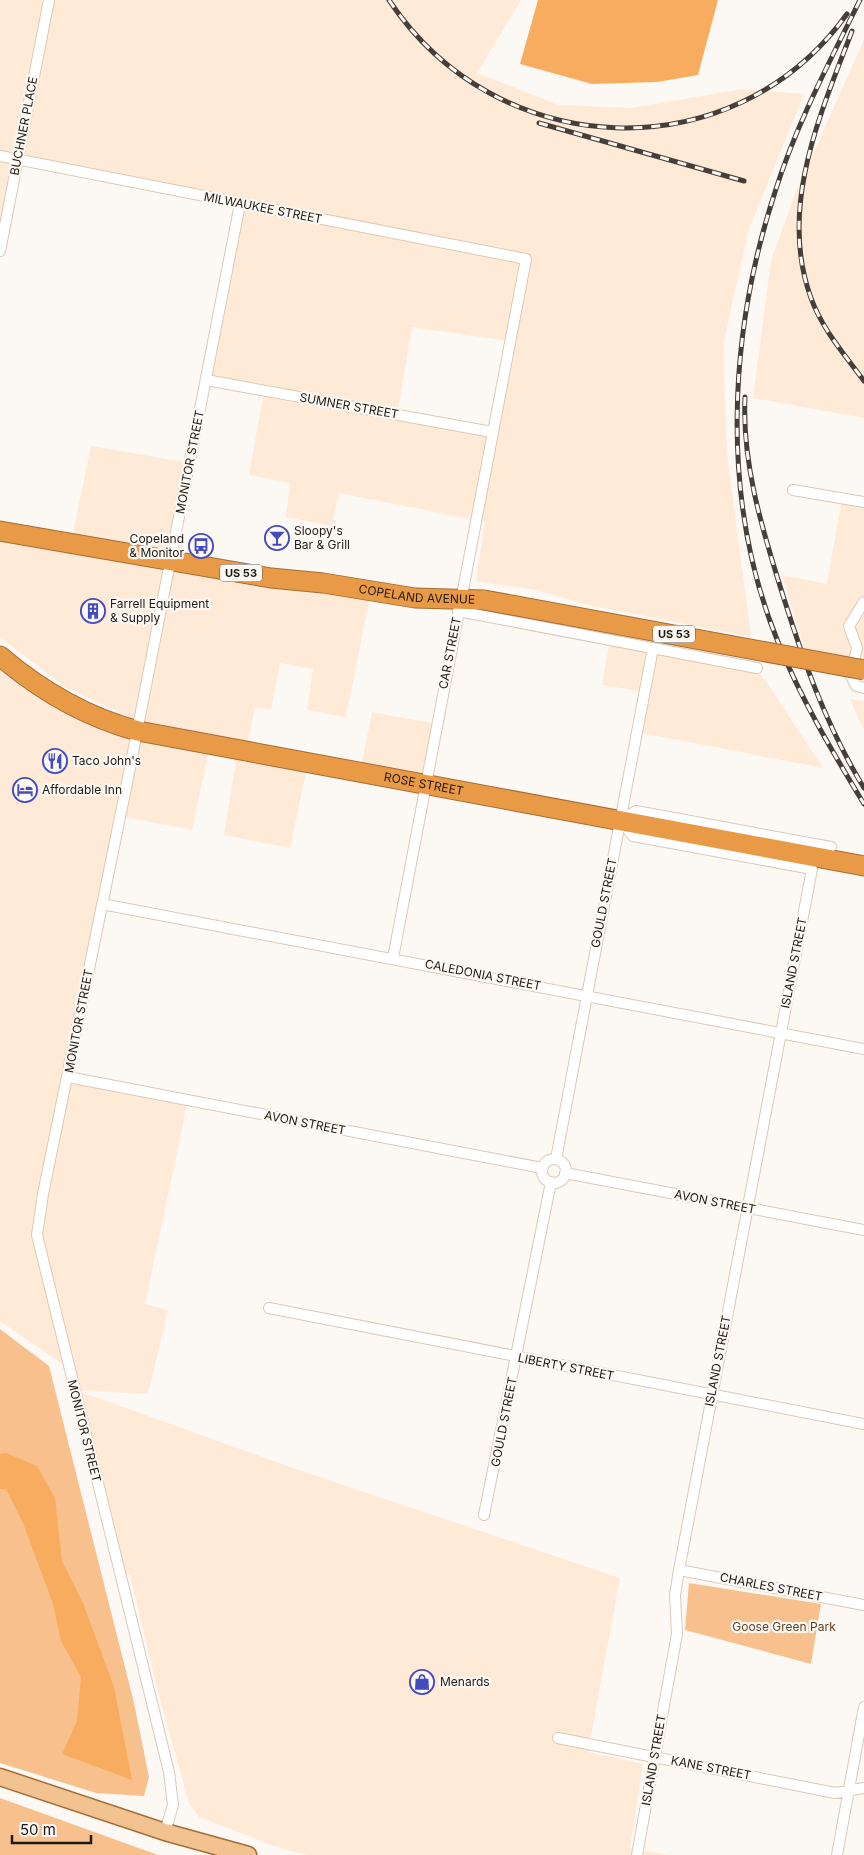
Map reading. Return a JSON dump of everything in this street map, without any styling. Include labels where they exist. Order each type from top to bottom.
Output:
[{"type":"highway","name":"COPELAND AVENUE","points":[[0,531],[271,578],[323,583],[459,605],[484,600],[864,670]]},
{"type":"highway","name":"ROSE STREET","points":[[0,656],[47,693],[108,722],[138,730],[864,866]]},
{"type":"main road","points":[[1,1777],[165,1832],[248,1855]]},
{"type":"street","name":"BUCHNER PLACE","points":[[0,252],[49,0]]},
{"type":"street","name":"MILWAUKEE STREET","points":[[0,156],[526,259]]},
{"type":"street","name":"MONITOR STREET","points":[[165,1832],[173,1805],[169,1772],[38,1244],[39,1218],[138,730],[240,204]]},
{"type":"street","name":"CAR STREET","points":[[393,958],[526,259]]},
{"type":"street","name":"SUMNER STREET","points":[[206,380],[492,432]]},
{"type":"street","points":[[793,490],[864,502]]},
{"type":"street","points":[[864,602],[849,626],[857,648],[851,676],[856,686],[864,688]]},
{"type":"street","points":[[459,605],[653,648],[757,668]]},
{"type":"street","name":"GOULD STREET","points":[[556,1159],[586,995],[627,821],[653,648]]},
{"type":"street","points":[[627,821],[636,810],[831,847]]},
{"type":"street","name":"ISLAND STREET","points":[[627,821],[633,836],[812,869],[679,1570],[675,1595],[677,1634],[637,1855]]},
{"type":"street","name":"CALEDONIA STREET","points":[[102,904],[864,1049]]},
{"type":"street","name":"AVON STREET","points":[[68,1077],[542,1168]]},
{"type":"street","points":[[556,1159],[565,1166],[565,1173],[558,1182],[551,1182],[544,1178],[542,1168],[548,1160],[556,1159]]},
{"type":"street","name":"AVON STREET","points":[[565,1173],[864,1230]]},
{"type":"street","name":"GOULD STREET","points":[[484,1515],[551,1182]]},
{"type":"street","name":"LIBERTY STREET","points":[[269,1308],[516,1358],[864,1424]]},
{"type":"street","name":"CHARLES STREET","points":[[679,1570],[864,1605]]},
{"type":"street","points":[[837,1855],[864,1707]]},
{"type":"street","name":"KANE STREET","points":[[558,1738],[835,1792],[864,1788]]},
{"type":"shaded area","points":[[0,0],[521,0],[477,73],[559,105],[630,108],[743,89],[804,94],[749,229],[723,344],[727,453],[751,637],[588,605],[537,590],[476,581],[485,522],[339,493],[332,526],[286,517],[290,483],[249,475],[264,391],[206,380],[240,204],[18,160],[0,251]],"holes":[[[412,327],[510,341],[492,432],[397,415]]]},
{"type":"shaded area","points":[[538,0],[718,0],[698,75],[657,82],[592,84],[520,64]]},
{"type":"shaded area","points":[[864,40],[864,418],[753,398],[771,261],[795,194]]},
{"type":"shaded area","points":[[91,446],[190,463],[171,560],[371,592],[346,717],[307,710],[313,669],[280,663],[271,710],[255,707],[246,751],[308,763],[290,848],[224,835],[238,750],[210,745],[192,830],[120,816],[68,1077],[188,1100],[145,1304],[168,1310],[148,1394],[76,1390],[293,1468],[620,1578],[588,1752],[643,1764],[630,1848],[667,1855],[306,1855],[274,1846],[199,1817],[189,1803],[160,1699],[130,1575],[120,1574],[69,1369],[0,1321],[0,672],[34,696],[110,733],[119,712],[65,687],[0,637],[0,531],[71,543]]},
{"type":"shaded area","points":[[842,499],[864,502],[864,670],[808,660],[782,575],[827,584]]},
{"type":"shaded area","points":[[610,640],[757,668],[823,768],[637,732],[645,692],[602,685]]},
{"type":"shaded area","points":[[850,699],[864,701],[864,730]]},
{"type":"shaded area","points":[[372,712],[437,724],[426,785],[360,773]]},
{"type":"shaded area","points":[[6,1453],[37,1466],[55,1498],[62,1561],[83,1603],[114,1687],[132,1780],[62,1754],[77,1721],[81,1677],[61,1641],[53,1604],[23,1523],[6,1489],[0,1489],[0,1454]]},
{"type":"green space","points":[[0,1329],[49,1366],[134,1703],[149,1777],[144,1796],[96,1793],[0,1763]]},
{"type":"green space","name":"Goose Green Park","points":[[689,1583],[821,1604],[811,1664],[685,1630]]},
{"type":"green space","points":[[0,1798],[158,1855],[0,1855]]},
{"type":"railway","points":[[389,0],[435,54],[490,93],[551,118],[615,128],[680,123],[742,102],[799,66],[847,14]]},
{"type":"railway","points":[[860,0],[803,118],[775,192],[759,247],[747,303],[740,360],[737,418],[739,475],[746,532],[759,588],[778,642],[797,684],[864,804]]},
{"type":"railway","points":[[852,31],[827,95],[807,162],[801,196],[799,230],[802,264],[811,298],[821,320],[834,341],[864,381]]},
{"type":"railway","points":[[539,123],[744,181]]},
{"type":"railway","points":[[745,397],[747,445],[754,493],[773,563],[797,639],[826,715],[864,788]]},
{"type":"place","name":"Sloopy's Bar & Grill","points":[[277,538]]},
{"type":"place","name":"Copeland & Monitor","points":[[201,546]]},
{"type":"place","name":"Farrell Equipment & Supply","points":[[93,611]]},
{"type":"place","name":"Taco John's","points":[[55,761]]},
{"type":"place","name":"Affordable Inn","points":[[25,790]]},
{"type":"place","name":"Menards","points":[[422,1682]]}]
